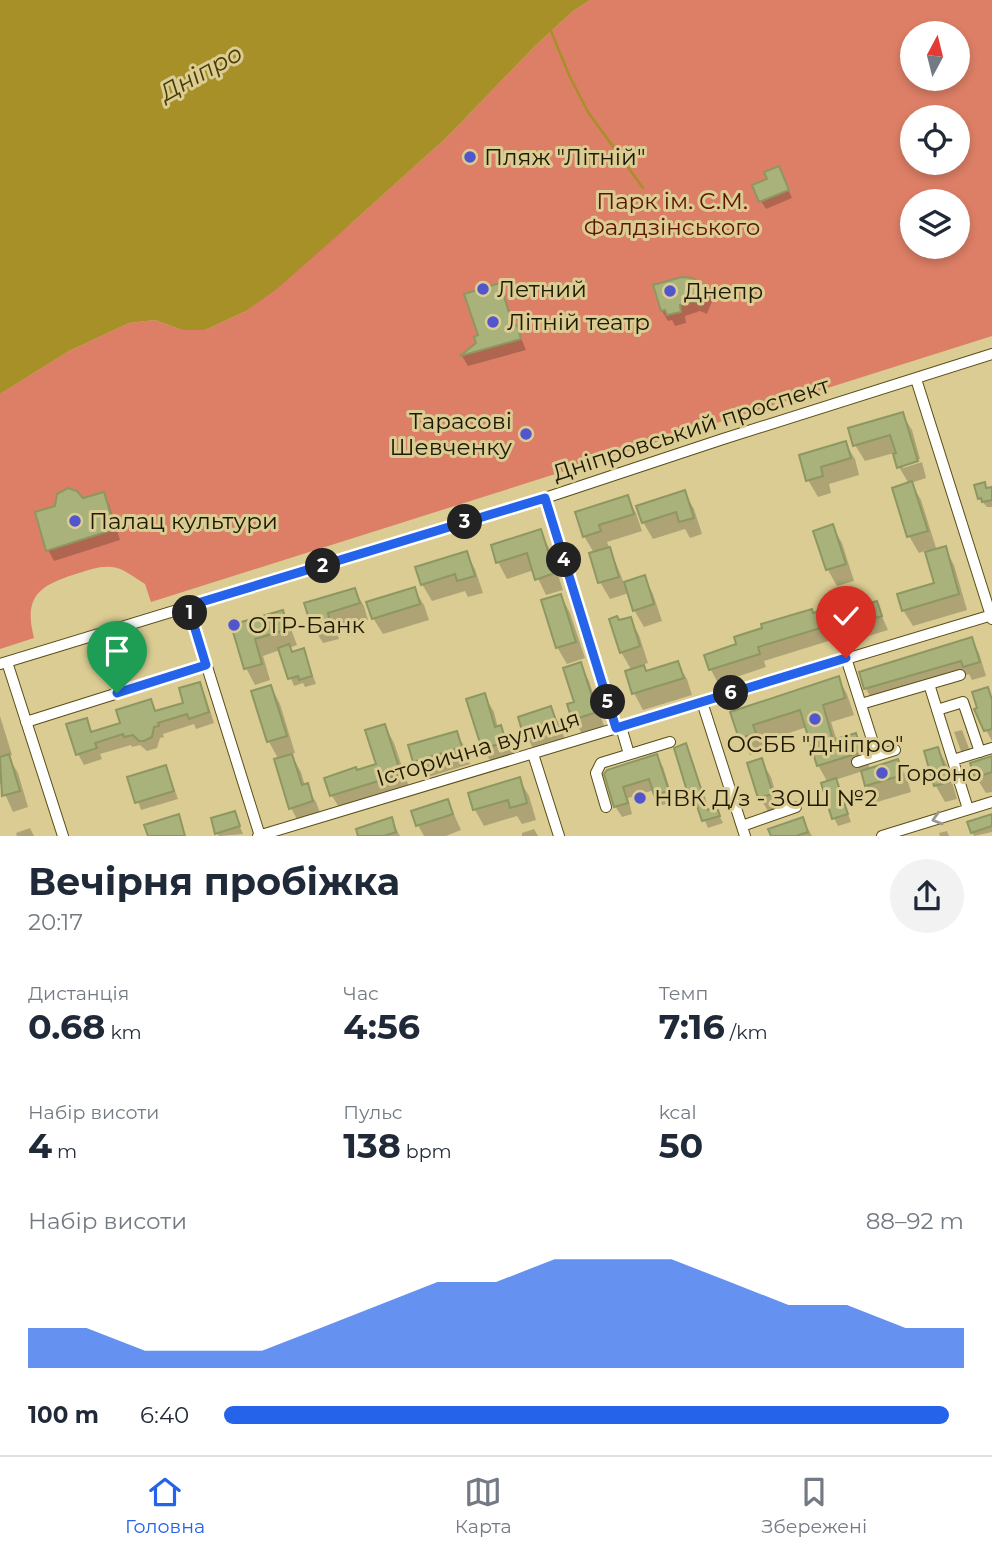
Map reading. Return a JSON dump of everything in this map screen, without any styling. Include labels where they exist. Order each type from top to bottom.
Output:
[{"type":"street","name":"Дніпровський проспект","points":[[4,663],[545,498],[992,354]]},
{"type":"street","points":[[916,379],[992,617]]},
{"type":"street","points":[[545,498],[629,754]]},
{"type":"street","points":[[188,606],[259,835]]},
{"type":"street","name":"Історична вулиця","points":[[259,835],[846,658],[992,617]]},
{"type":"street","points":[[846,658],[877,755]]},
{"type":"street","points":[[4,663],[63,835]]},
{"type":"street","points":[[26,722],[206,665]]},
{"type":"street","points":[[861,704],[960,675]]},
{"type":"street","points":[[929,684],[968,809]]},
{"type":"street","points":[[702,702],[743,831],[796,807]]},
{"type":"street","points":[[937,710],[963,702],[980,752]]},
{"type":"street","points":[[606,807],[596,773],[598,765],[670,742]]},
{"type":"street","points":[[953,760],[992,748]]},
{"type":"street","points":[[858,762],[895,750]]},
{"type":"street","points":[[533,754],[559,835]]},
{"type":"street","points":[[882,835],[992,802]]},
{"type":"green space","name":"Парк ім. С.М. Фалдзінського","points":[[590,0],[992,0],[992,336],[151,602],[145,584],[120,569],[103,567],[79,573],[54,582],[38,594],[31,611],[34,638],[0,649],[0,394],[69,351],[129,323],[155,320],[182,330],[205,330],[246,311],[355,220],[447,137],[534,47],[573,11]]},
{"type":"water","name":"Дніпро","points":[[0,0],[590,0],[573,11],[534,47],[447,137],[278,288],[246,311],[205,330],[182,330],[155,320],[129,323],[69,351],[0,394]]},
{"type":"building","points":[[779,166],[789,190],[759,202],[752,185],[767,179],[764,172]]},
{"type":"building","points":[[682,277],[692,278],[708,287],[701,304],[693,301],[680,305],[681,312],[667,315],[665,310],[661,311],[653,285]]},
{"type":"building","points":[[500,283],[513,326],[517,325],[521,339],[460,356],[476,343],[474,337],[478,335],[464,294]]},
{"type":"building","points":[[903,412],[918,461],[897,468],[893,454],[896,453],[890,435],[853,446],[848,428]]},
{"type":"building","points":[[846,441],[851,458],[821,467],[823,476],[806,481],[799,455]]},
{"type":"building","points":[[912,481],[928,531],[907,537],[892,488]]},
{"type":"building","points":[[985,482],[986,488],[992,487],[992,500],[982,502],[981,498],[978,499],[974,485]]},
{"type":"building","name":"Палац культури","points":[[68,488],[77,491],[83,498],[104,492],[115,529],[46,551],[35,512],[55,506],[57,494]]},
{"type":"building","points":[[685,490],[694,518],[679,522],[676,512],[642,523],[636,506]]},
{"type":"building","points":[[628,495],[634,514],[599,525],[601,531],[583,537],[575,512]]},
{"type":"building","points":[[833,524],[846,564],[826,570],[813,531]]},
{"type":"building","points":[[541,529],[555,573],[535,580],[527,553],[496,563],[491,545]]},
{"type":"building","points":[[946,546],[959,594],[902,611],[897,594],[934,583],[925,552]]},
{"type":"building","points":[[610,547],[619,577],[598,583],[589,553]]},
{"type":"building","points":[[467,551],[475,576],[457,581],[455,574],[421,585],[415,567]]},
{"type":"building","points":[[645,575],[654,604],[633,611],[624,582]]},
{"type":"building","points":[[415,587],[420,604],[372,619],[366,602]]},
{"type":"building","points":[[355,588],[360,603],[328,613],[330,622],[312,628],[304,603]]},
{"type":"building","points":[[561,594],[576,642],[556,648],[541,600]]},
{"type":"building","points":[[877,601],[882,616],[829,632],[827,626],[758,647],[760,654],[709,670],[704,655],[736,644],[734,637],[762,628],[761,624],[812,609],[813,613],[840,605],[842,611]]},
{"type":"building","points":[[283,610],[288,629],[255,639],[262,664],[244,669],[231,625]]},
{"type":"building","points":[[617,616],[619,620],[631,617],[640,646],[620,653],[609,619]]},
{"type":"building","points":[[972,637],[980,662],[963,667],[961,661],[864,689],[859,672]]},
{"type":"building","points":[[289,644],[292,652],[304,648],[312,676],[299,680],[298,676],[288,679],[278,648]]},
{"type":"building","points":[[678,661],[684,678],[632,694],[625,671],[644,665],[646,671]]},
{"type":"building","points":[[581,662],[597,712],[572,720],[567,704],[574,702],[563,668]]},
{"type":"building","name":"ОСББ \"Днiпро\"","points":[[839,676],[845,698],[823,705],[833,740],[856,733],[862,752],[817,766],[800,710],[753,725],[756,733],[739,739],[730,712]]},
{"type":"building","points":[[200,682],[209,712],[189,719],[187,714],[158,723],[159,726],[154,727],[152,737],[144,741],[139,741],[133,735],[124,737],[123,734],[95,743],[97,748],[76,755],[66,724],[87,718],[91,732],[120,723],[116,710],[151,699],[155,711],[183,703],[179,688]]},
{"type":"building","points":[[271,685],[287,736],[267,742],[251,691]]},
{"type":"building","points":[[988,687],[992,700],[992,729],[984,731],[974,709],[977,708],[972,692]]},
{"type":"building","points":[[485,693],[495,727],[501,725],[506,742],[482,749],[466,699]]},
{"type":"building","points":[[551,706],[557,724],[523,734],[518,717]]},
{"type":"building","points":[[385,724],[401,774],[330,796],[324,778],[356,767],[357,770],[376,764],[365,730]]},
{"type":"building","points":[[457,731],[462,747],[413,762],[408,745]]},
{"type":"building","points":[[686,743],[708,810],[717,807],[720,816],[702,821],[695,800],[690,801],[674,748]]},
{"type":"building","points":[[938,747],[949,782],[934,786],[924,751]]},
{"type":"building","points":[[9,754],[20,791],[2,796],[0,757]]},
{"type":"building","points":[[292,754],[302,785],[308,783],[313,801],[289,809],[274,759]]},
{"type":"building","points":[[657,754],[669,791],[654,795],[649,779],[623,787],[628,803],[614,807],[604,774],[607,770]]},
{"type":"building","points":[[992,756],[992,772],[975,778],[970,763]]},
{"type":"building","points":[[762,758],[773,794],[758,798],[747,763]]},
{"type":"building","name":"Гороно","points":[[898,759],[903,775],[865,786],[861,771]]},
{"type":"building","points":[[166,765],[174,791],[135,803],[127,777]]},
{"type":"building","points":[[520,777],[527,803],[510,808],[508,800],[473,810],[468,793]]},
{"type":"building","points":[[836,778],[848,814],[832,819],[821,783]]},
{"type":"building","points":[[448,799],[453,814],[416,826],[411,811]]},
{"type":"building","points":[[235,811],[240,826],[215,834],[211,818]]},
{"type":"building","points":[[179,814],[185,836],[148,836],[144,825]]},
{"type":"building","points":[[992,814],[992,826],[971,833],[967,822]]},
{"type":"building","points":[[392,817],[396,832],[384,836],[358,836],[356,829]]},
{"type":"building","points":[[803,817],[808,832],[796,836],[771,836],[768,829]]},
{"type":"waterway","points":[[551,31],[588,112],[643,188]]},
{"type":"place","name":"Пляж \"Літній\"","points":[[470,157]]},
{"type":"place","name":"Летний","points":[[483,289]]},
{"type":"place","name":"Днепр","points":[[670,291]]},
{"type":"place","name":"Літній театр","points":[[493,322]]},
{"type":"place","name":"Тарасові Шевченку","points":[[526,434]]},
{"type":"place","name":"Палац культури","points":[[75,521]]},
{"type":"place","name":"ОТР-Банк","points":[[234,625]]},
{"type":"place","name":"ОСББ \"Днiпро\"","points":[[815,719]]},
{"type":"place","name":"Гороно","points":[[882,773]]},
{"type":"place","name":"НВК Д/з - ЗОШ №2","points":[[640,798]]},
{"type":"route","points":[[117,693],[206,665],[188,606],[545,498],[616,728],[846,658]]}]
